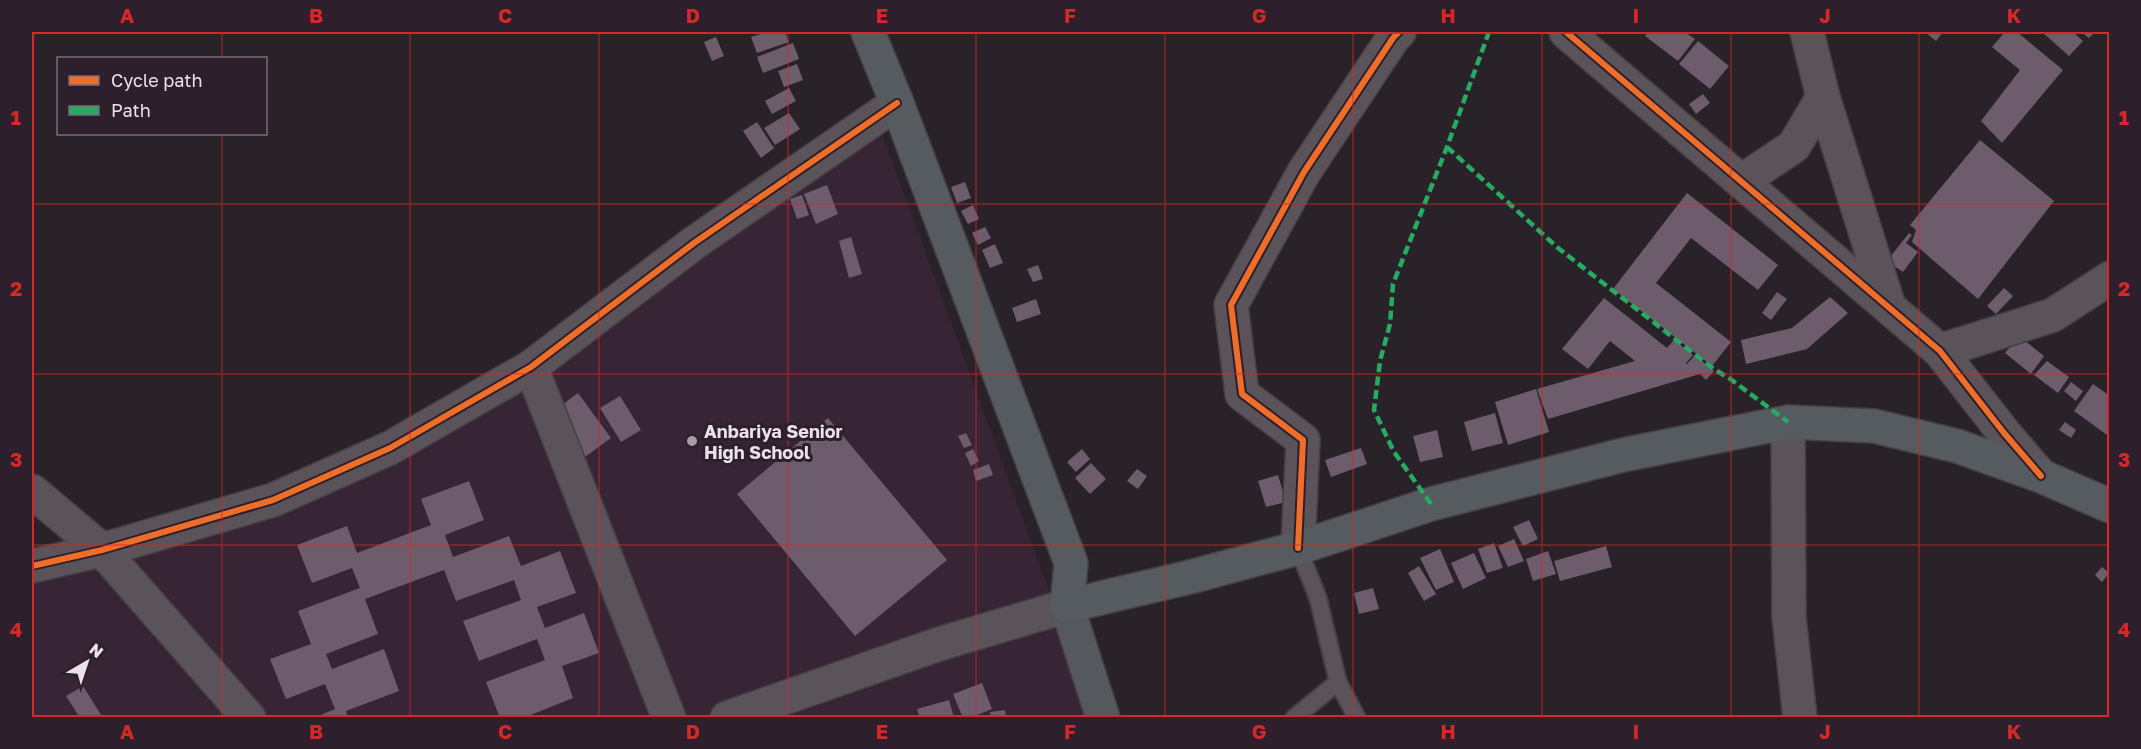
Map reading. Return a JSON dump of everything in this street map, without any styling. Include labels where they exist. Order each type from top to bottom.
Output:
[{"type":"highway","points":[[868,32],[897,102],[1071,563],[1067,606],[1190,577],[1298,548],[1431,504],[1623,456],[1788,422],[1874,426],[1957,446],[2041,477],[2109,506]]},
{"type":"main road","points":[[1067,606],[1104,717]]},
{"type":"street","points":[[1298,548],[1303,440],[1242,394],[1231,305],[1304,172],[1399,32]]},
{"type":"street","points":[[1566,32],[1940,351],[2041,477]]},
{"type":"street","points":[[1807,32],[1823,97],[1889,307]]},
{"type":"street","points":[[1742,181],[1794,146],[1823,97]]},
{"type":"street","points":[[32,566],[102,550],[273,500],[390,448],[531,367],[694,243],[897,102]]},
{"type":"street","points":[[1940,351],[2053,315],[2109,278]]},
{"type":"street","points":[[531,367],[669,717]]},
{"type":"street","points":[[1788,422],[1789,617],[1800,717]]},
{"type":"street","points":[[32,491],[102,550],[249,717]]},
{"type":"street","points":[[727,717],[939,644],[1067,606]]},
{"type":"lane","points":[[1298,548],[1318,598],[1338,682],[1357,717]]},
{"type":"lane","points":[[1294,717],[1338,682]]},
{"type":"shaded area","name":"Anbariya Senior High School","points":[[880,128],[1095,717],[32,718],[32,568],[263,502],[517,380]]},
{"type":"building","points":[[767,32],[785,32],[789,42],[757,53],[751,37]]},
{"type":"building","points":[[1649,32],[1685,32],[1695,39],[1678,61],[1645,36]]},
{"type":"building","points":[[1925,32],[1943,32],[1936,41]]},
{"type":"building","points":[[2005,32],[2017,32],[2063,70],[2002,143],[1981,121],[2020,70],[1992,47]]},
{"type":"building","points":[[2042,32],[2073,32],[2083,41],[2069,56]]},
{"type":"building","points":[[2081,32],[2095,32],[2089,38]]},
{"type":"building","points":[[716,37],[724,56],[712,61],[704,42]]},
{"type":"building","points":[[1698,41],[1729,66],[1710,89],[1679,64]]},
{"type":"building","points":[[793,43],[799,59],[763,73],[757,57]]},
{"type":"building","points":[[797,64],[803,80],[784,87],[778,71]]},
{"type":"building","points":[[789,88],[796,101],[772,114],[765,101]]},
{"type":"building","points":[[1703,94],[1710,103],[1696,114],[1689,104]]},
{"type":"building","points":[[789,113],[800,129],[775,145],[764,128]]},
{"type":"building","points":[[757,122],[774,148],[761,158],[743,131]]},
{"type":"building","points":[[1980,140],[2054,201],[1978,299],[1912,242],[1916,230],[1910,225]]},
{"type":"building","points":[[965,182],[971,198],[957,203],[951,187]]},
{"type":"building","points":[[827,185],[838,214],[816,224],[804,194]]},
{"type":"building","points":[[1687,193],[1778,265],[1758,290],[1691,238],[1656,283],[1731,342],[1712,366],[1613,289]]},
{"type":"building","points":[[802,195],[809,215],[797,219],[790,199]]},
{"type":"building","points":[[973,205],[979,219],[968,224],[961,211]]},
{"type":"building","points":[[985,227],[991,238],[978,245],[972,233]]},
{"type":"building","points":[[1909,233],[1912,235],[1906,243],[1918,252],[1903,272],[1887,261]]},
{"type":"building","points":[[851,237],[862,274],[849,278],[839,241]]},
{"type":"building","points":[[995,244],[1003,263],[990,268],[982,250]]},
{"type":"building","points":[[1038,265],[1043,279],[1033,282],[1027,269]]},
{"type":"building","points":[[2004,288],[2013,296],[1996,314],[1987,306]]},
{"type":"building","points":[[1777,292],[1787,299],[1771,320],[1762,313]]},
{"type":"building","points":[[1830,297],[1848,313],[1807,349],[1746,364],[1741,340],[1792,328]]},
{"type":"building","points":[[1604,298],[1667,348],[1674,340],[1693,355],[1687,364],[1695,355],[1714,371],[1706,380],[1700,374],[1548,419],[1537,389],[1635,361],[1610,341],[1588,369],[1562,349]]},
{"type":"building","points":[[1036,299],[1041,314],[1017,322],[1012,308]]},
{"type":"building","points":[[2019,336],[2044,356],[2031,374],[2005,353]]},
{"type":"building","points":[[2047,361],[2069,377],[2058,393],[2034,375]]},
{"type":"building","points":[[2071,382],[2083,391],[2076,401],[2064,391]]},
{"type":"building","points":[[2093,384],[2110,396],[2110,432],[2107,435],[2074,411]]},
{"type":"building","points":[[1536,389],[1549,432],[1508,445],[1495,402]]},
{"type":"building","points":[[578,393],[611,438],[585,457],[552,412]]},
{"type":"building","points":[[620,396],[641,430],[621,442],[600,408]]},
{"type":"building","points":[[1495,413],[1503,443],[1472,451],[1464,422]]},
{"type":"building","points":[[828,418],[947,560],[855,636],[737,494]]},
{"type":"building","points":[[2065,422],[2076,430],[2071,438],[2059,430]]},
{"type":"building","points":[[1437,430],[1443,457],[1420,462],[1413,436]]},
{"type":"building","points":[[966,433],[972,445],[964,448],[958,436]]},
{"type":"building","points":[[1361,448],[1367,464],[1331,477],[1325,460]]},
{"type":"building","points":[[973,449],[979,461],[971,466],[965,453]]},
{"type":"building","points":[[1082,449],[1090,459],[1076,472],[1067,462]]},
{"type":"building","points":[[1091,463],[1106,479],[1090,494],[1075,478]]},
{"type":"building","points":[[989,464],[993,475],[976,481],[973,470]]},
{"type":"building","points":[[1137,469],[1147,476],[1138,489],[1127,481]]},
{"type":"building","points":[[1278,475],[1286,502],[1266,507],[1258,481]]},
{"type":"building","points":[[469,481],[484,520],[445,535],[453,557],[509,536],[521,566],[560,551],[576,593],[537,607],[545,628],[584,613],[599,653],[562,666],[573,698],[523,718],[500,718],[486,682],[545,660],[537,639],[479,661],[463,621],[521,600],[514,580],[456,601],[444,570],[365,599],[378,634],[326,654],[332,669],[384,649],[399,691],[346,711],[348,718],[314,718],[335,709],[325,684],[286,699],[270,659],[311,644],[298,611],[360,588],[352,568],[312,583],[297,545],[347,526],[357,553],[431,525],[421,499]]},
{"type":"building","points":[[1529,520],[1538,539],[1523,546],[1513,527]]},
{"type":"building","points":[[1514,539],[1524,561],[1508,567],[1498,546]]},
{"type":"building","points":[[1494,543],[1503,568],[1487,573],[1478,549]]},
{"type":"building","points":[[1606,546],[1612,567],[1560,581],[1554,561]]},
{"type":"building","points":[[1440,549],[1454,582],[1436,590],[1420,558]]},
{"type":"building","points":[[1548,551],[1556,574],[1533,581],[1526,559]]},
{"type":"building","points":[[1474,553],[1486,578],[1463,589],[1451,563]]},
{"type":"building","points":[[1419,566],[1436,594],[1424,601],[1408,573]]},
{"type":"building","points":[[2102,567],[2109,573],[2102,582],[2095,575]]},
{"type":"building","points":[[1373,588],[1379,609],[1359,614],[1354,593]]},
{"type":"building","points":[[982,683],[992,709],[970,718],[963,718],[953,694]]},
{"type":"building","points":[[83,686],[103,718],[80,718],[66,696]]},
{"type":"building","points":[[949,700],[954,718],[920,718],[917,709]]},
{"type":"building","points":[[1005,710],[1006,718],[991,718],[990,712]]},
{"type":"marked path","points":[[1431,504],[1394,452],[1374,410],[1380,361],[1390,324],[1393,284],[1489,32]]},
{"type":"marked path","points":[[1447,147],[1558,248],[1715,370],[1788,422]]},
{"type":"cycle path","points":[[1298,548],[1303,440],[1242,394],[1231,305],[1304,172],[1399,32]]},
{"type":"cycle path","points":[[1566,32],[1940,351],[2041,476]]},
{"type":"cycle path","points":[[32,566],[102,550],[273,500],[390,448],[531,367],[694,243],[897,103]]},
{"type":"place","name":"Anbariya Senior High School","points":[[692,441]]}]
